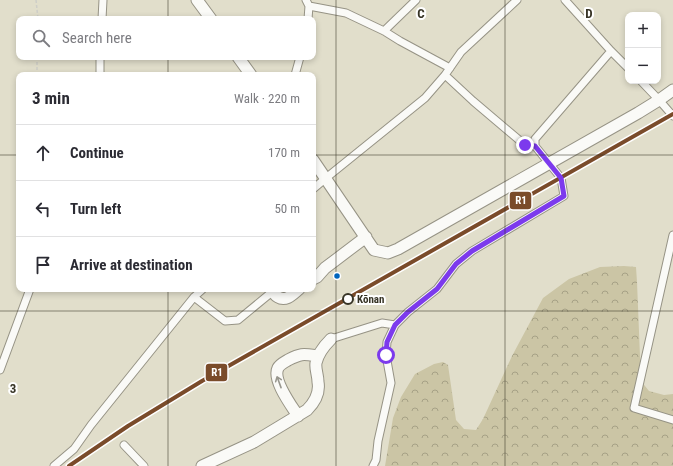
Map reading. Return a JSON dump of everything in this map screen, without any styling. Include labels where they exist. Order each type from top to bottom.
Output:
[{"type":"street","points":[[102,16],[103,0]]},
{"type":"street","points":[[197,0],[209,16]]},
{"type":"street","points":[[384,31],[416,0]]},
{"type":"street","points":[[316,186],[424,98],[445,76],[461,52],[517,0]]},
{"type":"street","points":[[565,0],[625,65]]},
{"type":"street","points":[[308,16],[308,3],[346,13],[384,31],[450,68]]},
{"type":"street","points":[[535,146],[536,139],[611,51]]},
{"type":"street","points":[[100,60],[100,72]]},
{"type":"street","points":[[240,60],[249,72]]},
{"type":"street","points":[[296,72],[299,60]]},
{"type":"street","points":[[373,466],[376,460],[378,441],[391,383],[386,355],[387,342],[395,325],[408,312],[437,289],[456,264],[472,251],[564,196],[561,178],[535,146],[525,145],[445,76]]},
{"type":"street","points":[[644,84],[673,116]]},
{"type":"street","points":[[316,164],[374,250],[388,253],[398,249],[638,113],[673,90]]},
{"type":"street","points":[[673,235],[634,408],[673,420]]},
{"type":"street","points":[[316,276],[366,237]]},
{"type":"street","points":[[316,270],[325,268]]},
{"type":"street","points":[[0,370],[29,292]]},
{"type":"street","points":[[54,466],[64,463],[91,424],[200,292]]},
{"type":"street","points":[[194,297],[224,321],[238,320],[270,292]]},
{"type":"street","points":[[273,292],[276,296],[282,299],[289,297],[295,292]]},
{"type":"street","points":[[202,466],[254,442],[307,410],[314,403],[318,392],[319,383],[316,364],[318,356],[323,346],[331,339],[382,323],[395,325]]},
{"type":"street","points":[[298,416],[278,383],[278,367],[284,362],[298,355],[305,354],[318,356]]},
{"type":"street","points":[[124,445],[144,466]]},
{"type":"path","points":[[36,0],[38,16]]},
{"type":"path","points":[[37,60],[37,72]]},
{"type":"green space","points":[[600,267],[636,267],[641,381],[649,391],[664,395],[673,394],[673,466],[385,466],[393,418],[401,397],[415,374],[434,364],[443,362],[448,365],[456,420],[464,429],[476,430],[483,419],[512,356],[543,298],[569,279]]},
{"type":"transit line","name":"R1","points":[[69,466],[128,426],[202,381],[673,114]]},
{"type":"place","name":"Kōnan","points":[[348,299]]},
{"type":"route","points":[[386,355],[387,342],[395,325],[408,312],[437,289],[456,264],[472,251],[564,196],[561,178],[535,146],[525,145]]}]
